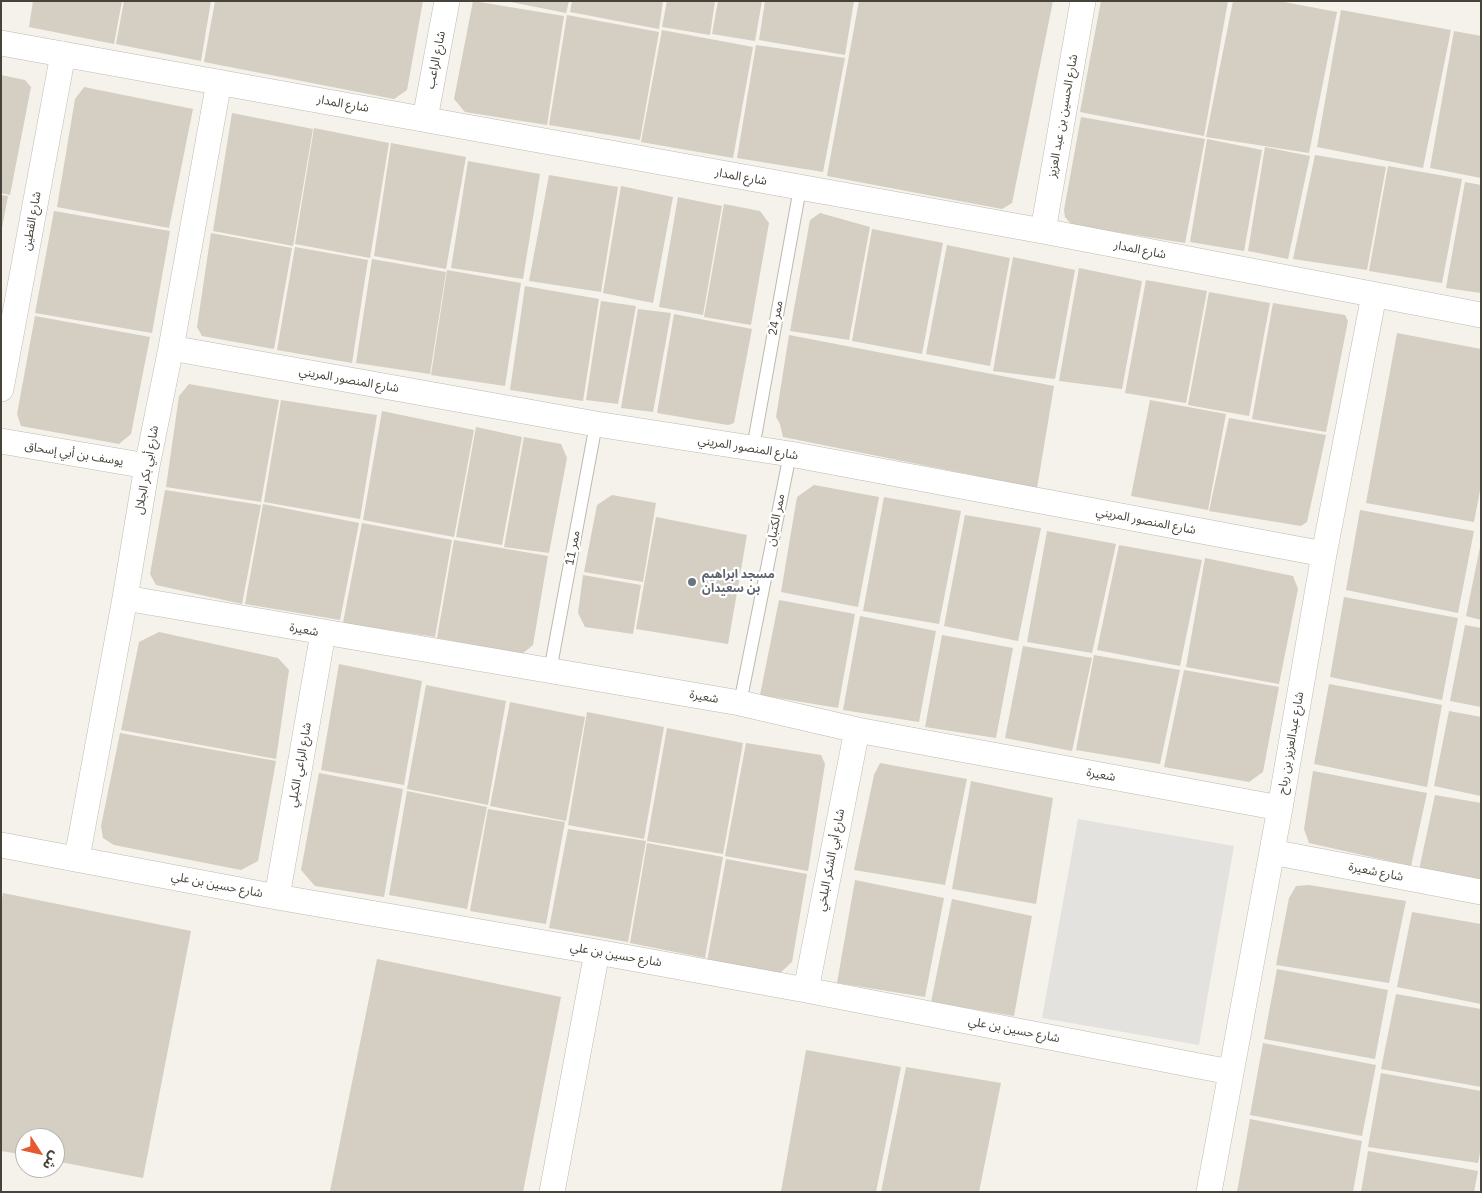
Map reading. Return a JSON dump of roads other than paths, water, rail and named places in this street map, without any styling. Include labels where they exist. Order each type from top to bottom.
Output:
[{"type":"street","name":"شارع الراعب","points":[[425,119],[447,1]]},
{"type":"street","name":"شارع الحسين بن عبد العزيز","points":[[1042,231],[1083,1]]},
{"type":"street","name":"شارع المدار","points":[[1,42],[1042,231],[1481,315]]},
{"type":"street","name":"شارع القطين","points":[[1,389],[63,54]]},
{"type":"street","name":"شارع أبي بكر الجلال","points":[[77,858],[125,598],[147,466],[171,348],[219,82]]},
{"type":"street","name":"شارع عبدالعزيز بن رباح","points":[[1209,1192],[1280,808],[1324,554],[1374,295]]},
{"type":"street","name":"شارع المنصور المريني","points":[[171,348],[596,424],[790,454],[1324,554]]},
{"type":"street","name":"يوسف بن أبي إسحاق","points":[[1,441],[147,466]]},
{"type":"street","name":"شعيرة","points":[[125,598],[740,704],[857,730],[1280,808]]},
{"type":"street","name":"شارع الراعي الكبلي","points":[[277,897],[323,633]]},
{"type":"street","name":"شارع أبي الشكر البلخي","points":[[806,990],[857,730]]},
{"type":"street","name":"شارع حسين بن علي","points":[[1,844],[277,897],[806,990],[1230,1072]]},
{"type":"street","name":"شارع شعيرة","points":[[1272,852],[1481,892]]},
{"type":"street","points":[[552,1192],[597,952]]},
{"type":"lane","name":"ممر 24","points":[[753,448],[800,188]]},
{"type":"lane","name":"ممر 11","points":[[550,671],[596,424]]},
{"type":"lane","name":"ممر الكتبان","points":[[740,704],[790,454]]},
{"type":"place","name":"مسجد ابراهيم بن سعيدان","points":[[692,582]]}]
